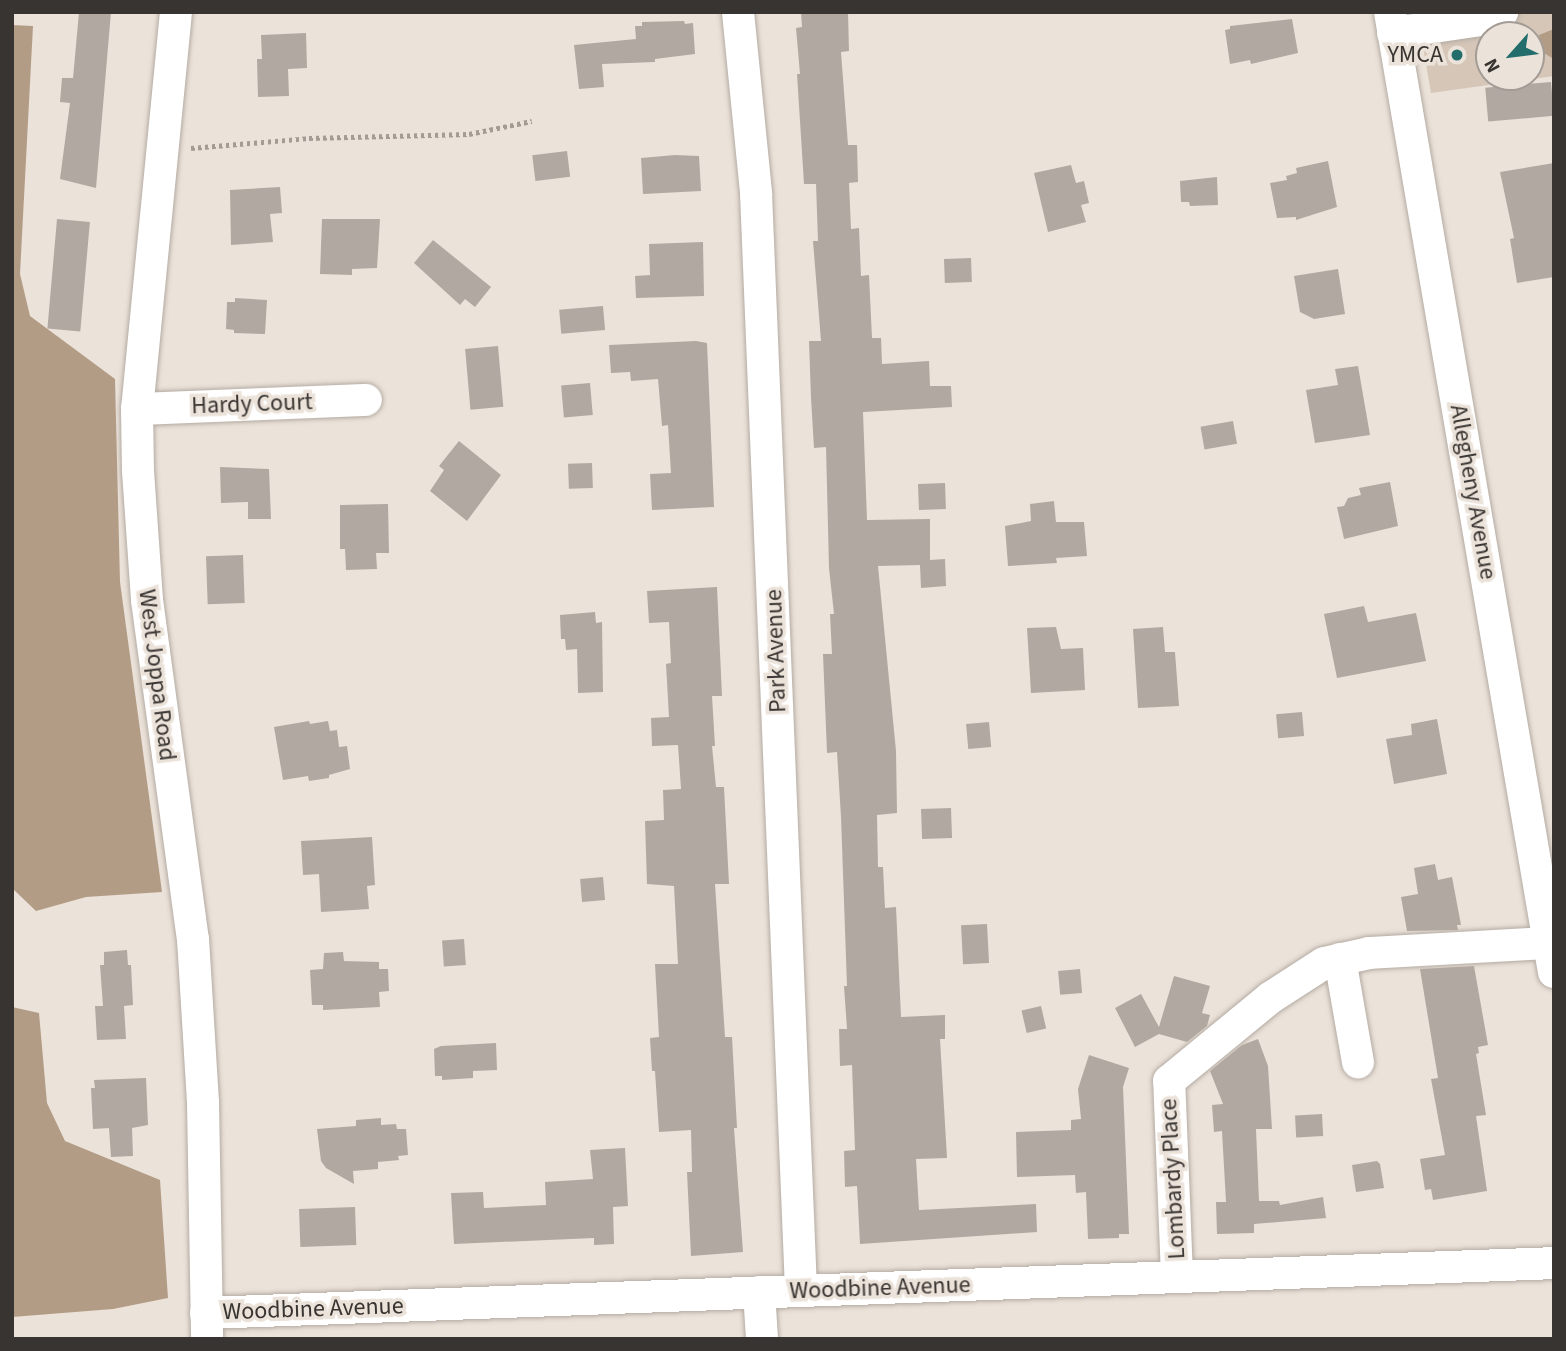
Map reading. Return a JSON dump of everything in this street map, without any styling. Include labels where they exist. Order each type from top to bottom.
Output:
[{"type":"street","name":"West Joppa Road","points":[[176,12],[137,409],[147,600],[194,953],[203,1102],[206,1326]]},
{"type":"street","name":"Park Avenue","points":[[738,12],[756,193],[801,1291]]},
{"type":"street","points":[[1391,23],[1488,19],[1502,12]]},
{"type":"street","name":"Allegheny Avenue","points":[[1391,23],[1551,957]]},
{"type":"street","name":"Hardy Court","points":[[137,409],[366,400]]},
{"type":"street","points":[[1358,1062],[1340,959],[1368,953],[1551,957]]},
{"type":"street","name":"Lombardy Place","points":[[1177,1276],[1169,1081],[1270,998],[1324,963],[1340,959]]},
{"type":"street","name":"Woodbine Avenue","points":[[206,1326],[759,1292],[1554,1262]]},
{"type":"street","points":[[759,1292],[762,1339]]},
{"type":"path","points":[[162,150],[309,138],[469,135],[532,121]]},
{"type":"shaded area","name":"YMCA","points":[[1417,12],[1554,12],[1554,76],[1545,77],[1545,21],[1475,21],[1475,87],[1431,93]]},
{"type":"shaded area","points":[[12,25],[33,26],[20,274],[30,316],[115,379],[120,582],[162,892],[86,897],[36,911],[12,888]]},
{"type":"shaded area","points":[[1554,29],[1554,59],[1545,54],[1545,33]]},
{"type":"shaded area","points":[[12,1007],[39,1013],[47,1103],[65,1141],[160,1180],[168,1298],[113,1309],[12,1317]]},
{"type":"building","points":[[79,12],[111,12],[96,188],[60,179],[70,103],[60,102],[62,78],[73,78]]},
{"type":"building","points":[[801,12],[848,12],[849,51],[841,52],[848,145],[857,145],[858,182],[849,183],[851,229],[859,228],[861,276],[869,275],[872,338],[881,338],[882,364],[929,361],[930,386],[951,386],[952,407],[863,412],[867,520],[930,519],[930,560],[945,559],[946,586],[921,588],[920,565],[878,566],[896,751],[897,813],[877,815],[878,867],[883,867],[885,908],[896,907],[901,1017],[945,1015],[945,1039],[940,1039],[947,1158],[916,1159],[919,1210],[1036,1204],[1037,1232],[860,1244],[857,1186],[845,1187],[844,1151],[855,1150],[852,1065],[840,1066],[839,1029],[847,1029],[841,817],[837,752],[827,753],[823,654],[832,654],[830,614],[834,614],[829,568],[826,447],[814,448],[811,398],[809,341],[821,341],[813,241],[818,241],[816,184],[804,184],[797,74],[800,74],[796,28],[802,27]]},
{"type":"building","points":[[1292,19],[1298,53],[1251,64],[1250,60],[1230,64],[1225,30],[1230,29],[1230,26]]},
{"type":"building","points":[[684,21],[685,24],[693,23],[695,54],[655,59],[655,62],[602,64],[604,87],[579,89],[574,45],[636,39],[635,26],[642,26],[642,22]]},
{"type":"building","points":[[306,33],[307,68],[288,69],[289,96],[258,97],[257,59],[262,59],[261,35]]},
{"type":"building","points":[[1551,82],[1554,116],[1488,122],[1486,91],[1545,91],[1545,83]]},
{"type":"building","points":[[567,151],[570,177],[535,181],[532,155]]},
{"type":"building","points":[[699,156],[701,191],[643,194],[641,158]]},
{"type":"building","points":[[1328,161],[1337,207],[1296,220],[1296,217],[1277,218],[1270,183],[1287,180],[1286,176],[1297,173],[1296,168]]},
{"type":"building","points":[[1554,163],[1554,277],[1517,283],[1510,239],[1514,238],[1500,172]]},
{"type":"building","points":[[1071,165],[1076,183],[1084,181],[1089,203],[1081,205],[1086,222],[1048,232],[1034,173]]},
{"type":"building","points":[[1217,177],[1218,205],[1190,206],[1189,202],[1181,202],[1180,181]]},
{"type":"building","points":[[280,187],[282,213],[270,214],[273,242],[231,245],[230,190]]},
{"type":"building","points":[[57,219],[90,222],[80,331],[47,329]]},
{"type":"building","points":[[322,219],[380,219],[377,268],[352,269],[352,275],[320,274]]},
{"type":"building","points":[[433,240],[491,287],[475,307],[465,299],[460,305],[414,263]]},
{"type":"building","points":[[703,242],[704,296],[636,298],[635,276],[650,275],[649,244]]},
{"type":"building","points":[[971,258],[972,282],[945,283],[944,259]]},
{"type":"building","points":[[1338,269],[1345,314],[1314,319],[1300,312],[1294,276]]},
{"type":"building","points":[[235,298],[267,300],[265,334],[234,333],[234,330],[226,329],[227,302],[235,302]]},
{"type":"building","points":[[603,306],[605,330],[561,334],[559,310]]},
{"type":"building","points":[[696,341],[707,343],[714,507],[652,510],[650,474],[671,473],[668,425],[662,426],[658,379],[631,381],[630,372],[611,373],[609,345]]},
{"type":"building","points":[[498,346],[503,407],[470,410],[465,349]]},
{"type":"building","points":[[1358,366],[1370,435],[1315,443],[1306,390],[1338,385],[1335,369]]},
{"type":"building","points":[[590,383],[593,415],[564,417],[561,386]]},
{"type":"building","points":[[1233,421],[1237,444],[1204,449],[1201,427]]},
{"type":"building","points":[[459,441],[501,475],[467,521],[430,491],[444,470],[439,466]]},
{"type":"building","points":[[592,463],[593,488],[569,489],[568,464]]},
{"type":"building","points":[[220,467],[269,469],[271,519],[248,519],[248,502],[221,503]]},
{"type":"building","points":[[1390,482],[1398,526],[1344,539],[1337,507],[1344,506],[1348,498],[1361,495],[1359,488]]},
{"type":"building","points":[[945,483],[946,509],[919,510],[918,484]]},
{"type":"building","points":[[1054,501],[1056,522],[1084,522],[1087,556],[1056,558],[1057,563],[1008,566],[1005,526],[1031,521],[1030,504]]},
{"type":"building","points":[[388,504],[389,553],[376,553],[377,569],[346,570],[345,549],[340,549],[340,505]]},
{"type":"building","points":[[243,555],[245,603],[208,604],[206,556]]},
{"type":"building","points":[[717,587],[722,696],[712,696],[715,746],[712,746],[716,787],[724,787],[729,884],[715,884],[725,1037],[732,1037],[737,1128],[734,1128],[743,1252],[691,1256],[687,1172],[692,1172],[691,1130],[659,1132],[655,1071],[652,1071],[650,1038],[659,1037],[655,964],[678,964],[674,886],[647,884],[645,821],[664,820],[663,790],[681,789],[678,745],[652,746],[651,718],[669,717],[666,664],[671,663],[669,622],[649,623],[647,591]]},
{"type":"building","points":[[1364,606],[1368,622],[1416,613],[1426,661],[1337,678],[1324,614]]},
{"type":"building","points":[[595,612],[596,623],[602,622],[603,692],[578,693],[577,649],[566,650],[565,639],[561,639],[560,615]]},
{"type":"building","points":[[1056,627],[1061,649],[1083,648],[1085,690],[1031,693],[1027,628]]},
{"type":"building","points":[[1163,627],[1165,652],[1175,652],[1179,706],[1138,708],[1133,629]]},
{"type":"building","points":[[1302,712],[1304,736],[1278,738],[1276,714]]},
{"type":"building","points":[[1437,719],[1447,774],[1394,784],[1386,739],[1412,735],[1411,724]]},
{"type":"building","points":[[309,721],[310,724],[328,721],[330,731],[337,730],[339,747],[347,746],[350,769],[329,775],[329,778],[309,781],[308,776],[283,780],[274,727]]},
{"type":"building","points":[[989,722],[991,747],[968,749],[966,724]]},
{"type":"building","points":[[951,808],[952,838],[922,839],[921,809]]},
{"type":"building","points":[[372,837],[375,885],[367,886],[369,909],[321,912],[319,874],[303,875],[301,841]]},
{"type":"building","points":[[1435,864],[1438,880],[1452,877],[1461,925],[1457,925],[1458,930],[1407,931],[1401,897],[1418,894],[1414,868]]},
{"type":"building","points":[[603,877],[605,900],[582,902],[580,879]]},
{"type":"building","points":[[987,924],[989,963],[963,964],[961,925]]},
{"type":"building","points":[[464,939],[466,965],[444,966],[442,941]]},
{"type":"building","points":[[127,950],[128,965],[131,965],[133,1005],[124,1006],[126,1039],[97,1040],[95,1006],[103,1006],[100,965],[104,965],[104,952]]},
{"type":"building","points":[[343,952],[344,961],[379,962],[379,969],[388,969],[389,991],[379,992],[380,1007],[323,1010],[323,1005],[312,1005],[310,970],[323,969],[324,953]]},
{"type":"building","points":[[1474,966],[1488,1045],[1478,1047],[1479,1053],[1476,1054],[1486,1115],[1476,1116],[1487,1191],[1433,1200],[1431,1189],[1425,1190],[1420,1159],[1445,1155],[1431,1079],[1438,1078],[1420,969]]},
{"type":"building","points":[[1080,969],[1082,993],[1060,995],[1058,971]]},
{"type":"building","points":[[1174,976],[1210,986],[1202,1013],[1210,1015],[1207,1026],[1187,1042],[1159,1034],[1135,1047],[1115,1008],[1141,994],[1159,1027]]},
{"type":"building","points":[[1041,1006],[1046,1028],[1027,1033],[1022,1010]]},
{"type":"building","points":[[1258,1039],[1268,1066],[1272,1129],[1256,1129],[1259,1201],[1279,1201],[1280,1205],[1323,1197],[1326,1218],[1254,1224],[1254,1233],[1217,1234],[1216,1202],[1226,1202],[1222,1131],[1214,1132],[1212,1105],[1223,1104],[1210,1071],[1242,1045]]},
{"type":"building","points":[[496,1043],[497,1070],[473,1071],[473,1078],[442,1080],[442,1076],[435,1076],[434,1049],[441,1046]]},
{"type":"building","points":[[1089,1055],[1129,1068],[1123,1087],[1129,1234],[1119,1234],[1119,1238],[1088,1239],[1086,1192],[1076,1193],[1075,1175],[1017,1177],[1016,1132],[1071,1130],[1071,1120],[1081,1119],[1078,1089]]},
{"type":"building","points":[[146,1078],[148,1125],[132,1128],[133,1156],[111,1157],[109,1128],[93,1129],[91,1088],[95,1088],[94,1080]]},
{"type":"building","points":[[1322,1114],[1323,1136],[1296,1137],[1295,1115]]},
{"type":"building","points":[[381,1118],[381,1125],[396,1124],[397,1129],[406,1129],[408,1155],[398,1156],[399,1160],[378,1162],[378,1169],[353,1171],[354,1184],[326,1168],[321,1161],[317,1129],[356,1126],[356,1120]]},
{"type":"building","points":[[625,1148],[628,1206],[613,1207],[614,1244],[594,1245],[594,1238],[454,1244],[451,1193],[483,1192],[484,1208],[546,1205],[545,1182],[593,1179],[590,1150]]},
{"type":"building","points":[[1377,1161],[1380,1164],[1384,1188],[1356,1192],[1352,1165]]},
{"type":"building","points":[[355,1207],[356,1245],[300,1247],[299,1209]]},
{"type":"place","name":"YMCA","points":[[1457,55]]}]
